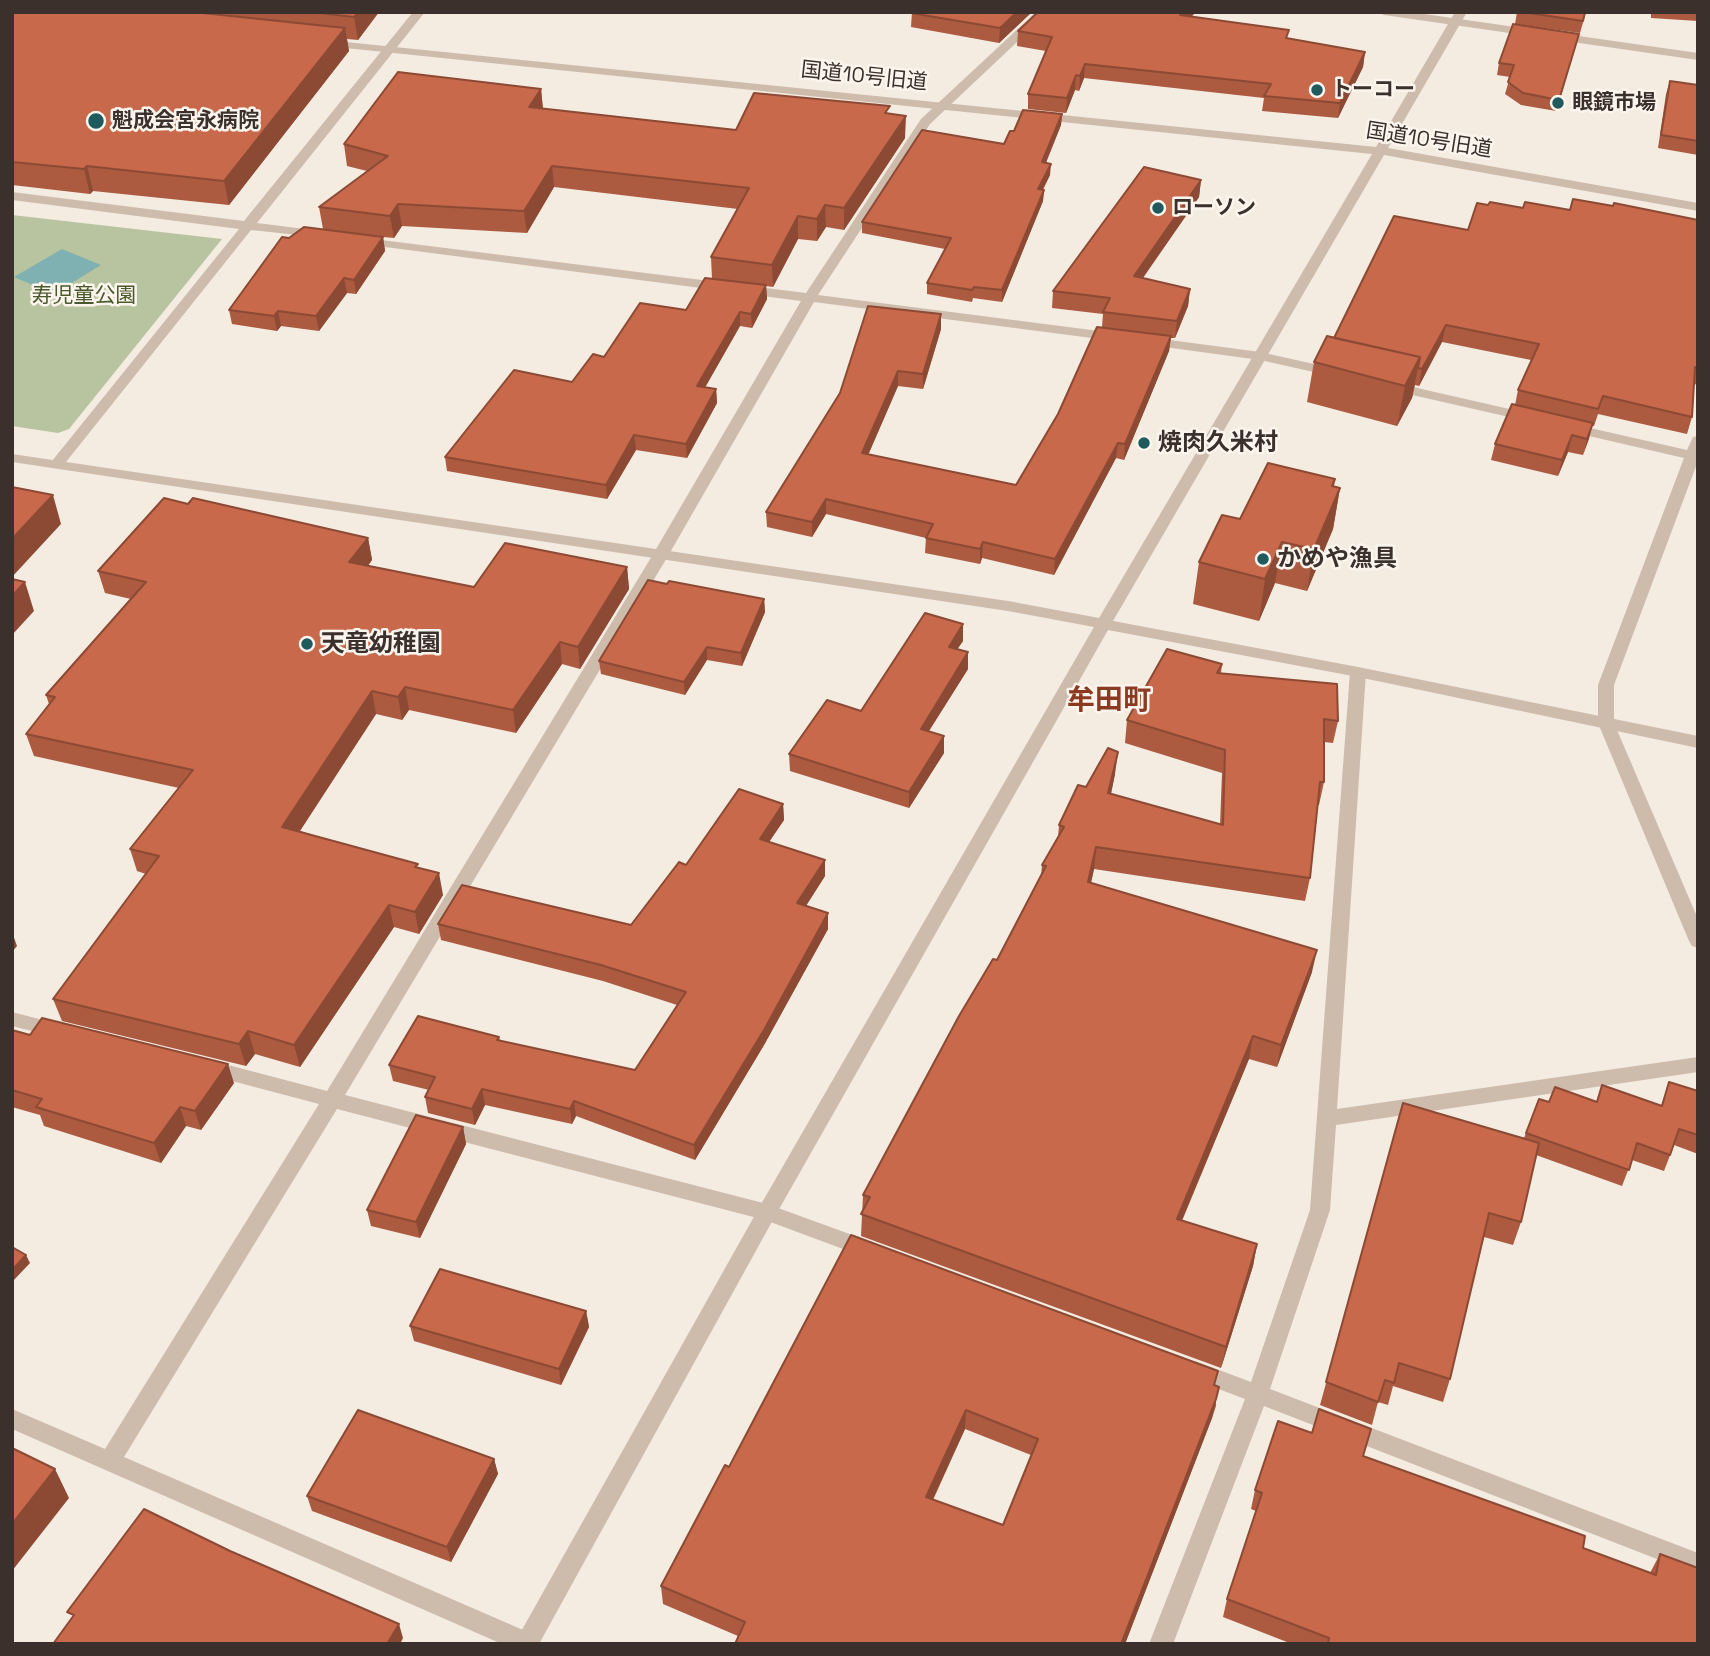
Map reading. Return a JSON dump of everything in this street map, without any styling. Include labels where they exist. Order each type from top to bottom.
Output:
[{"type":"street","points":[[57,464],[419,12]]},
{"type":"street","points":[[110,1461],[660,556],[810,297],[925,122],[941,104],[1044,12]]},
{"type":"street","points":[[1384,12],[1459,17],[1698,57]]},
{"type":"street","points":[[12,1419],[527,1643],[767,1212],[1103,625],[1459,17]]},
{"type":"street","name":"国道10号旧道","points":[[308,41],[1381,151],[1698,207]]},
{"type":"street","points":[[12,196],[1260,356],[1356,378]]},
{"type":"street","points":[[1382,384],[1551,423],[1696,451],[1606,685],[1606,723],[1698,941]]},
{"type":"street","points":[[12,458],[1009,606],[1358,672],[1698,742]]},
{"type":"street","points":[[1161,1644],[1258,1394],[1320,1210],[1358,672]]},
{"type":"street","points":[[12,1019],[79,1036]]},
{"type":"street","points":[[186,1062],[767,1212],[891,1258]]},
{"type":"street","points":[[1328,1118],[1698,1064]]},
{"type":"street","points":[[1179,1365],[1698,1564]]},
{"type":"green space","name":"寿児童公園","points":[[12,215],[222,239],[69,429],[58,433],[12,426]]},
{"type":"water","points":[[62,249],[101,265],[54,294],[14,277]]},
{"type":"building","points":[[12,12],[193,12],[345,28],[224,181],[87,166],[84,169],[12,162]]},
{"type":"building","points":[[311,12],[358,12],[354,17]]},
{"type":"building","points":[[912,12],[1017,12],[1000,28]]},
{"type":"building","points":[[1038,12],[1182,12],[1180,15],[1289,30],[1286,38],[1365,52],[1340,103],[1264,96],[1271,84],[1085,64],[1080,76],[1076,75],[1067,98],[1028,94],[1052,37],[1018,31]]},
{"type":"building","points":[[1522,12],[1585,12],[1583,21]]},
{"type":"building","points":[[1513,24],[1579,34],[1559,100],[1523,93],[1508,82],[1514,65],[1499,63]]},
{"type":"building","points":[[398,72],[541,89],[529,107],[736,130],[754,93],[890,106],[885,113],[906,116],[844,208],[825,205],[817,219],[798,216],[772,265],[711,257],[749,188],[552,166],[524,211],[398,204],[390,216],[319,207],[388,156],[344,144]]},
{"type":"building","points":[[1670,81],[1698,85],[1698,141],[1661,135]]},
{"type":"building","points":[[1023,110],[1062,114],[1042,162],[1051,164],[1038,189],[1044,190],[1002,290],[974,287],[972,290],[927,283],[951,238],[862,222],[922,130],[1004,144],[1010,131],[1014,131]]},
{"type":"building","points":[[1144,167],[1201,180],[1134,276],[1190,289],[1177,321],[1103,312],[1110,298],[1053,291]]},
{"type":"building","points":[[1573,199],[1613,206],[1614,203],[1698,220],[1698,367],[1695,367],[1692,417],[1603,396],[1598,409],[1518,390],[1539,344],[1446,325],[1422,369],[1418,368],[1420,357],[1334,338],[1394,216],[1468,230],[1477,203],[1488,205],[1490,202],[1523,208],[1525,202],[1570,210]]},
{"type":"building","points":[[304,227],[383,237],[354,280],[344,278],[316,316],[278,311],[274,316],[229,310],[282,237],[289,238]]},
{"type":"building","points":[[705,278],[766,285],[751,314],[740,312],[697,386],[716,389],[686,444],[634,435],[606,485],[445,457],[514,370],[572,382],[593,354],[604,357],[640,303],[686,310]]},
{"type":"building","points":[[868,306],[941,314],[923,374],[898,371],[862,453],[1016,485],[1058,414],[1097,327],[1171,336],[1125,444],[1118,443],[1055,559],[983,542],[980,549],[926,538],[933,524],[826,499],[812,522],[766,512],[840,393]]},
{"type":"building","points":[[1327,336],[1420,357],[1405,386],[1314,362]]},
{"type":"building","points":[[1512,404],[1593,423],[1587,439],[1572,435],[1562,460],[1495,444]]},
{"type":"building","points":[[1268,463],[1335,479],[1332,486],[1340,488],[1314,549],[1282,542],[1265,579],[1199,562],[1222,515],[1240,519]]},
{"type":"building","points":[[12,487],[53,495],[12,539]]},
{"type":"building","points":[[164,498],[188,504],[193,498],[368,538],[349,562],[474,587],[505,543],[627,567],[578,647],[560,642],[513,710],[405,687],[398,697],[372,691],[282,827],[418,864],[415,867],[439,873],[415,912],[389,905],[294,1045],[248,1031],[239,1044],[53,999],[159,856],[130,849],[193,770],[26,734],[55,697],[46,695],[146,582],[98,571]]},
{"type":"building","points":[[12,579],[25,582],[12,596]]},
{"type":"building","points":[[648,580],[667,584],[669,581],[764,599],[741,653],[707,647],[684,682],[599,661]]},
{"type":"building","points":[[925,613],[963,624],[949,647],[968,652],[921,729],[944,736],[909,792],[789,754],[827,700],[861,711]]},
{"type":"building","points":[[1167,649],[1222,664],[1217,673],[1337,684],[1338,721],[1324,719],[1324,782],[1320,782],[1310,878],[1096,847],[1088,882],[1317,950],[1281,1045],[1253,1036],[1177,1219],[1257,1244],[1226,1347],[861,1214],[870,1197],[863,1195],[959,1016],[993,959],[997,960],[1046,866],[1042,865],[1064,827],[1059,825],[1078,785],[1086,787],[1108,748],[1118,752],[1108,793],[1223,825],[1225,750],[1127,720]]},
{"type":"building","points":[[739,789],[783,804],[760,839],[825,860],[797,903],[828,913],[764,1030],[694,1145],[574,1101],[570,1109],[482,1089],[472,1109],[425,1097],[435,1077],[389,1065],[418,1016],[499,1037],[497,1040],[635,1070],[686,992],[601,965],[438,924],[462,885],[631,925],[679,862],[686,865]]},
{"type":"building","points":[[42,1018],[228,1064],[195,1111],[180,1107],[154,1143],[36,1107],[42,1099],[12,1090],[12,1030],[30,1035]]},
{"type":"building","points":[[1669,1082],[1698,1091],[1698,1135],[1679,1129],[1670,1155],[1637,1143],[1629,1170],[1526,1133],[1539,1099],[1549,1102],[1555,1087],[1597,1102],[1602,1085],[1662,1106]]},
{"type":"building","points":[[1403,1103],[1539,1143],[1521,1222],[1489,1213],[1450,1379],[1399,1363],[1394,1383],[1385,1380],[1378,1402],[1326,1382]]},
{"type":"building","points":[[416,1115],[463,1127],[416,1222],[367,1210]]},
{"type":"building","points":[[851,1235],[1218,1371],[1214,1385],[1219,1387],[1216,1399],[1121,1644],[735,1644],[745,1622],[661,1586],[725,1465],[729,1467]],"holes":[[[966,1410],[1038,1439],[1003,1525],[926,1497]]]},
{"type":"building","points":[[12,1247],[26,1255],[12,1270]]},
{"type":"building","points":[[440,1269],[586,1311],[559,1369],[410,1326]]},
{"type":"building","points":[[1319,1409],[1371,1429],[1363,1456],[1585,1536],[1583,1548],[1656,1575],[1660,1554],[1698,1568],[1698,1644],[1328,1644],[1329,1638],[1227,1599],[1262,1493],[1255,1490],[1278,1421],[1312,1433]]},
{"type":"building","points":[[358,1410],[494,1459],[447,1547],[307,1496]]},
{"type":"building","points":[[12,1448],[55,1469],[12,1524]]},
{"type":"building","points":[[144,1509],[230,1551],[399,1624],[387,1644],[53,1644],[74,1615],[67,1612]]},
{"type":"place","name":"トーコー","points":[[1317,90]]},
{"type":"place","name":"眼鏡市場","points":[[1558,103]]},
{"type":"place","name":"魁成会宮永病院","points":[[96,121]]},
{"type":"place","name":"ローソン","points":[[1158,208]]},
{"type":"place","name":"焼肉久米村","points":[[1144,443]]},
{"type":"place","name":"かめや漁具","points":[[1263,559]]},
{"type":"place","name":"天竜幼稚園","points":[[307,644]]},
{"type":"district","name":"牟田町","points":[[1109,701]]}]
